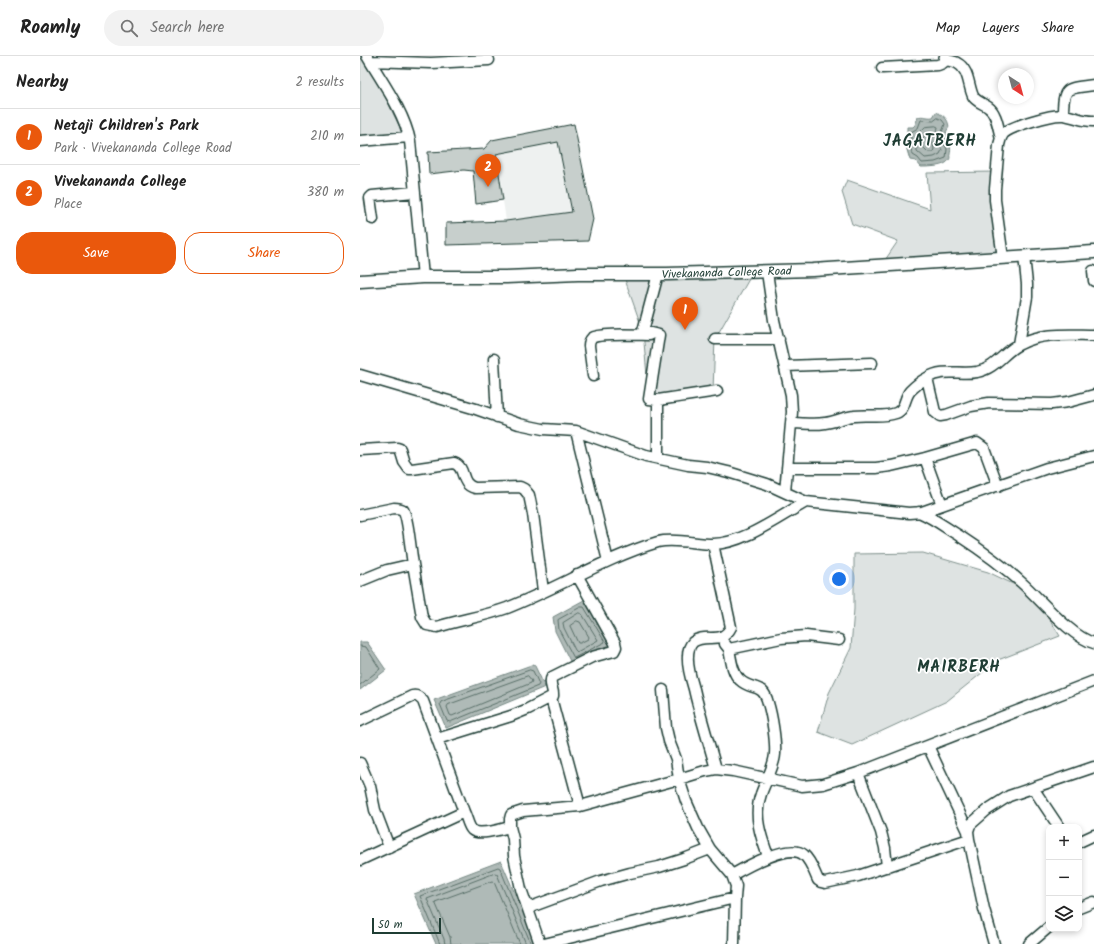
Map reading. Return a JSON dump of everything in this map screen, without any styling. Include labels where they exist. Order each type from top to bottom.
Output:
[{"type":"street","points":[[882,68],[938,65],[943,63],[945,58],[957,63],[962,67],[966,74],[973,97],[989,107],[992,112],[1001,138]]},
{"type":"street","points":[[368,59],[431,62],[489,60]]},
{"type":"street","points":[[368,59],[405,124],[409,138],[423,277]]},
{"type":"street","points":[[1063,115],[1063,99],[1068,90],[1094,85]]},
{"type":"street","points":[[1003,258],[994,189],[999,145],[1004,133],[1035,120],[1063,115],[1080,120],[1094,121]]},
{"type":"street","points":[[360,141],[409,138]]},
{"type":"street","points":[[373,219],[370,198],[372,196],[414,192]]},
{"type":"street","name":"Vivekananda College Road","points":[[360,281],[423,277],[506,277],[578,274],[767,272],[1094,252]]},
{"type":"street","points":[[1018,344],[1027,297],[1024,256]]},
{"type":"street","points":[[767,272],[778,339],[786,366],[791,395],[791,423],[785,492]]},
{"type":"street","points":[[658,274],[643,331],[659,335]]},
{"type":"street","points":[[791,423],[822,424],[856,415],[876,416],[897,412],[902,408],[910,391],[927,378],[936,374],[966,373],[983,370],[995,364],[1018,344],[1040,337],[1061,334],[1094,335]]},
{"type":"street","points":[[593,376],[589,346],[590,341],[595,336],[659,335]]},
{"type":"street","points":[[659,335],[650,400],[718,391]]},
{"type":"street","points":[[715,340],[778,339]]},
{"type":"street","points":[[494,359],[497,417]]},
{"type":"street","points":[[786,366],[872,363]]},
{"type":"street","points":[[360,375],[462,404],[524,426],[543,430],[576,431],[631,451],[728,472],[785,492],[806,502],[909,513],[919,512],[1054,466],[1094,456]]},
{"type":"street","points":[[927,378],[935,412],[940,416],[971,406],[989,403],[1052,404],[1068,402],[1094,395]]},
{"type":"street","points":[[658,400],[658,458]]},
{"type":"street","points":[[576,431],[608,561]]},
{"type":"street","points":[[787,468],[876,468],[925,458],[977,443],[984,448],[998,486]]},
{"type":"street","points":[[360,450],[397,448],[400,449],[408,469],[454,463],[458,464],[461,468],[466,482],[475,488],[524,489],[529,495],[543,592]]},
{"type":"street","points":[[925,458],[942,505]]},
{"type":"street","points":[[360,515],[394,508],[402,509],[406,518],[422,617],[427,625],[437,627],[506,608],[608,561],[660,542],[686,541],[713,544],[733,542],[806,502]]},
{"type":"street","points":[[919,512],[934,520],[992,558],[1024,584],[1078,635],[1094,643]]},
{"type":"street","points":[[713,544],[731,627],[722,637],[698,639],[693,642],[689,647],[688,656],[690,673],[716,769]]},
{"type":"street","points":[[360,581],[387,570],[413,564]]},
{"type":"street","points":[[437,739],[528,710],[553,696],[554,693],[550,683],[552,676],[592,657],[614,651],[616,647],[615,643],[577,575]]},
{"type":"street","points":[[722,637],[725,646],[728,649],[731,663],[738,679],[746,685],[756,687],[761,690],[768,703],[775,754],[773,765],[760,797],[757,819],[760,835],[768,856]]},
{"type":"street","points":[[728,649],[781,638],[818,637],[838,640]]},
{"type":"street","points":[[540,944],[517,874],[513,838],[510,827],[511,815],[515,812],[580,806],[716,769],[802,786],[823,784],[858,773],[1094,681]]},
{"type":"street","points":[[663,690],[666,728],[676,759],[679,779],[689,808],[710,849],[732,875],[736,886],[734,944]]},
{"type":"street","points":[[360,721],[401,701],[417,696],[423,701],[472,830],[477,833],[510,827]]},
{"type":"street","points":[[550,698],[580,806]]},
{"type":"street","points":[[928,746],[968,835],[984,909],[994,944]]},
{"type":"street","points":[[360,763],[370,786],[375,810],[389,847]]},
{"type":"street","points":[[968,835],[970,825],[1009,796],[1093,771]]},
{"type":"street","points":[[858,773],[881,832],[885,848],[887,867]]},
{"type":"street","points":[[1033,788],[1057,824]]},
{"type":"street","points":[[360,860],[464,812]]},
{"type":"street","points":[[732,875],[768,856],[799,851],[805,855],[818,880],[825,883],[858,876],[887,867],[968,835]]},
{"type":"street","points":[[1082,841],[1094,835]]},
{"type":"street","points":[[528,908],[601,881],[659,867],[710,849]]},
{"type":"street","points":[[544,944],[735,898]]},
{"type":"street","points":[[1082,907],[1094,902]]},
{"type":"street","points":[[1029,944],[1046,930]]},
{"type":"shaded area","points":[[360,56],[366,56],[403,134],[360,137]]},
{"type":"shaded area","points":[[558,142],[572,212],[506,221],[496,154]]},
{"type":"shaded area","points":[[995,172],[1001,256],[881,266],[898,241],[852,224],[842,192],[847,180],[930,209],[927,173]]},
{"type":"shaded area","points":[[753,272],[715,339],[713,390],[649,399],[643,331],[623,274]]},
{"type":"shaded area","points":[[923,553],[988,572],[1034,594],[1060,636],[998,660],[947,701],[852,745],[818,732],[829,693],[851,648],[854,609],[854,554]]},
{"type":"water","points":[[936,112],[945,117],[948,121],[949,127],[946,132],[950,137],[948,142],[951,151],[950,158],[944,164],[932,167],[921,167],[916,161],[910,160],[907,150],[907,127],[913,127],[918,117],[933,117]]},
{"type":"water","points":[[584,600],[611,644],[572,665],[555,631],[553,617]]},
{"type":"water","points":[[360,642],[367,642],[386,670],[360,690]]},
{"type":"water","points":[[534,664],[545,687],[446,728],[434,700]]},
{"type":"water","points":[[501,861],[531,931],[535,944],[436,944],[414,894]]},
{"type":"building","points":[[574,124],[593,219],[588,241],[446,245],[446,223],[506,221],[572,212],[558,142],[496,154],[503,200],[476,204],[473,171],[464,170],[429,174],[428,152],[484,149],[492,140]]},
{"type":"place","name":"Vivekananda College","points":[[488,187]]},
{"type":"place","name":"Netaji Children's Park","points":[[685,330]]},
{"type":"district","name":"JAGATBERH","points":[[930,140]]},
{"type":"district","name":"MAIRBERH","points":[[959,666]]}]
